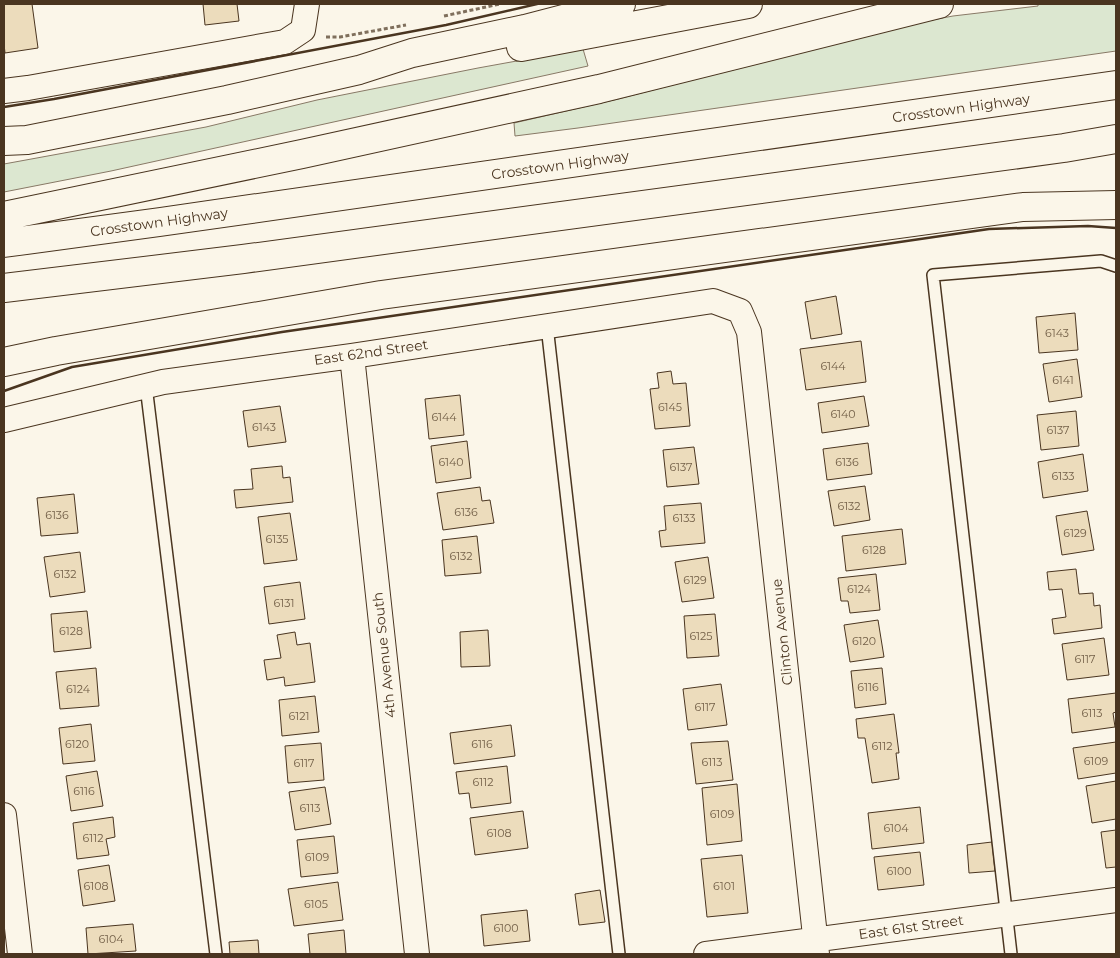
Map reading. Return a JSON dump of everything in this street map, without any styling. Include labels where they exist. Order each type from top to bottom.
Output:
[{"type":"highway","points":[[4,141],[27,140],[226,100],[358,70],[412,53],[525,29],[621,4]]},
{"type":"highway","points":[[358,70],[414,68],[748,4]]},
{"type":"highway","points":[[4,216],[599,89],[939,4]]},
{"type":"highway","name":"Crosstown Highway","points":[[4,243],[1116,85]]},
{"type":"highway","points":[[4,288],[252,257],[1064,148],[1116,139]]},
{"type":"highway","points":[[1064,148],[1116,157]]},
{"type":"highway","points":[[4,362],[56,350],[381,295],[1023,208],[1116,205]]},
{"type":"street","points":[[4,91],[285,42],[303,30],[307,4]]},
{"type":"street","name":"East 62nd Street","points":[[4,420],[163,382],[352,356],[713,301],[740,311]]},
{"type":"street","name":"Clinton Avenue","points":[[740,311],[749,332],[816,947]]},
{"type":"street","name":"4th Avenue South","points":[[352,356],[417,954]]},
{"type":"street","points":[[4,816],[20,954]]},
{"type":"street","name":"East 61st Street","points":[[706,954],[816,947],[1007,914],[1116,900]]},
{"type":"lane","points":[[1011,954],[933,275],[1101,261],[1116,266]]},
{"type":"lane","points":[[547,326],[619,954]]},
{"type":"lane","points":[[146,386],[216,954]]},
{"type":"path","points":[[435,18],[500,4]]},
{"type":"path","points":[[303,30],[323,38],[340,37],[406,25]]},
{"type":"green space","points":[[1038,4],[1116,4],[1116,51],[515,136],[514,123],[618,99],[900,26],[953,16],[1038,6]]},
{"type":"green space","points":[[583,49],[588,66],[111,171],[4,192],[4,164],[206,127],[317,100]]},
{"type":"building","points":[[4,4],[32,4],[38,48],[5,53]]},
{"type":"building","points":[[203,4],[237,4],[239,21],[205,25]]},
{"type":"building","points":[[836,296],[842,334],[811,339],[805,302]]},
{"type":"building","points":[[1075,313],[1078,350],[1039,353],[1036,317]]},
{"type":"building","points":[[861,341],[866,382],[806,390],[800,349]]},
{"type":"building","points":[[1077,359],[1082,397],[1049,402],[1043,364]]},
{"type":"building","points":[[671,371],[673,384],[686,383],[690,426],[655,429],[650,389],[659,388],[657,373]]},
{"type":"building","points":[[460,395],[464,435],[429,439],[425,399]]},
{"type":"building","points":[[864,396],[869,426],[822,433],[818,403]]},
{"type":"building","points":[[280,406],[286,442],[248,447],[243,411]]},
{"type":"building","points":[[1076,411],[1079,446],[1041,450],[1037,415]]},
{"type":"building","points":[[467,441],[471,478],[436,483],[431,446]]},
{"type":"building","points":[[868,443],[872,474],[827,480],[823,449]]},
{"type":"building","points":[[694,447],[699,484],[667,487],[663,450]]},
{"type":"building","points":[[1083,454],[1088,491],[1043,498],[1038,462]]},
{"type":"building","points":[[282,466],[283,478],[290,477],[293,502],[236,508],[234,490],[253,489],[251,469]]},
{"type":"building","points":[[865,486],[870,520],[834,526],[828,491]]},
{"type":"building","points":[[480,487],[482,501],[490,500],[494,523],[443,530],[437,493]]},
{"type":"building","points":[[74,494],[78,533],[41,536],[37,498]]},
{"type":"building","points":[[701,503],[705,543],[661,547],[659,531],[666,530],[664,506]]},
{"type":"building","points":[[1087,511],[1094,550],[1062,555],[1056,516]]},
{"type":"building","points":[[290,513],[297,560],[264,564],[258,517]]},
{"type":"building","points":[[902,529],[906,564],[846,571],[842,536]]},
{"type":"building","points":[[477,536],[481,573],[445,576],[442,540]]},
{"type":"building","points":[[80,552],[85,592],[50,597],[44,557]]},
{"type":"building","points":[[708,557],[714,598],[682,602],[675,562]]},
{"type":"building","points":[[1076,569],[1079,594],[1093,593],[1094,606],[1100,605],[1102,628],[1054,634],[1052,619],[1066,617],[1062,589],[1049,590],[1047,572]]},
{"type":"building","points":[[876,574],[880,610],[850,613],[848,601],[841,601],[838,578]]},
{"type":"building","points":[[300,582],[305,619],[269,624],[264,587]]},
{"type":"building","points":[[87,611],[91,648],[54,652],[51,614]]},
{"type":"building","points":[[715,614],[719,656],[687,658],[684,616]]},
{"type":"building","points":[[878,620],[884,657],[850,662],[844,625]]},
{"type":"building","points":[[488,630],[490,666],[461,667],[460,632]]},
{"type":"building","points":[[295,632],[297,645],[310,643],[315,682],[285,686],[284,677],[267,680],[264,660],[281,658],[277,635]]},
{"type":"building","points":[[1104,638],[1109,675],[1067,680],[1062,644]]},
{"type":"building","points":[[96,668],[99,706],[60,709],[56,672]]},
{"type":"building","points":[[882,668],[886,704],[855,708],[851,671]]},
{"type":"building","points":[[721,684],[727,725],[688,730],[683,689]]},
{"type":"building","points":[[1116,693],[1116,712],[1113,713],[1115,727],[1072,733],[1068,699]]},
{"type":"building","points":[[315,696],[319,732],[282,736],[279,700]]},
{"type":"building","points":[[894,714],[899,753],[896,753],[899,779],[872,783],[865,738],[858,738],[856,719]]},
{"type":"building","points":[[91,724],[95,761],[63,764],[59,728]]},
{"type":"building","points":[[511,725],[515,756],[454,764],[450,733]]},
{"type":"building","points":[[728,741],[733,780],[696,784],[691,743]]},
{"type":"building","points":[[1116,742],[1116,773],[1078,779],[1073,748]]},
{"type":"building","points":[[321,743],[324,780],[288,783],[285,746]]},
{"type":"building","points":[[507,766],[511,803],[471,808],[469,793],[459,794],[456,772]]},
{"type":"building","points":[[97,771],[103,806],[71,811],[66,776]]},
{"type":"building","points":[[1116,781],[1116,819],[1092,823],[1086,786]]},
{"type":"building","points":[[737,784],[742,841],[707,845],[702,788]]},
{"type":"building","points":[[325,787],[331,824],[295,830],[289,792]]},
{"type":"building","points":[[920,807],[924,843],[872,849],[868,813]]},
{"type":"building","points":[[523,811],[528,848],[475,855],[470,818]]},
{"type":"building","points":[[113,817],[115,837],[106,839],[109,855],[77,859],[73,823]]},
{"type":"building","points":[[1116,830],[1116,867],[1106,868],[1101,832]]},
{"type":"building","points":[[334,836],[338,873],[301,877],[297,840]]},
{"type":"building","points":[[992,842],[995,871],[969,873],[967,845]]},
{"type":"building","points":[[920,852],[924,885],[878,890],[874,857]]},
{"type":"building","points":[[742,855],[748,913],[707,917],[701,859]]},
{"type":"building","points":[[109,865],[115,901],[83,906],[78,870]]},
{"type":"building","points":[[338,882],[343,920],[294,926],[288,889]]},
{"type":"building","points":[[600,890],[605,922],[579,925],[575,894]]},
{"type":"building","points":[[527,910],[530,941],[484,946],[481,915]]},
{"type":"building","points":[[133,924],[136,951],[88,954],[86,928]]},
{"type":"building","points":[[344,930],[346,954],[310,954],[308,934]]},
{"type":"building","points":[[258,940],[259,954],[230,954],[229,942]]},
{"type":"wall","points":[[4,107],[446,25],[537,4]]},
{"type":"wall","points":[[4,391],[72,367],[282,332],[989,229],[1088,226],[1116,228]]}]
